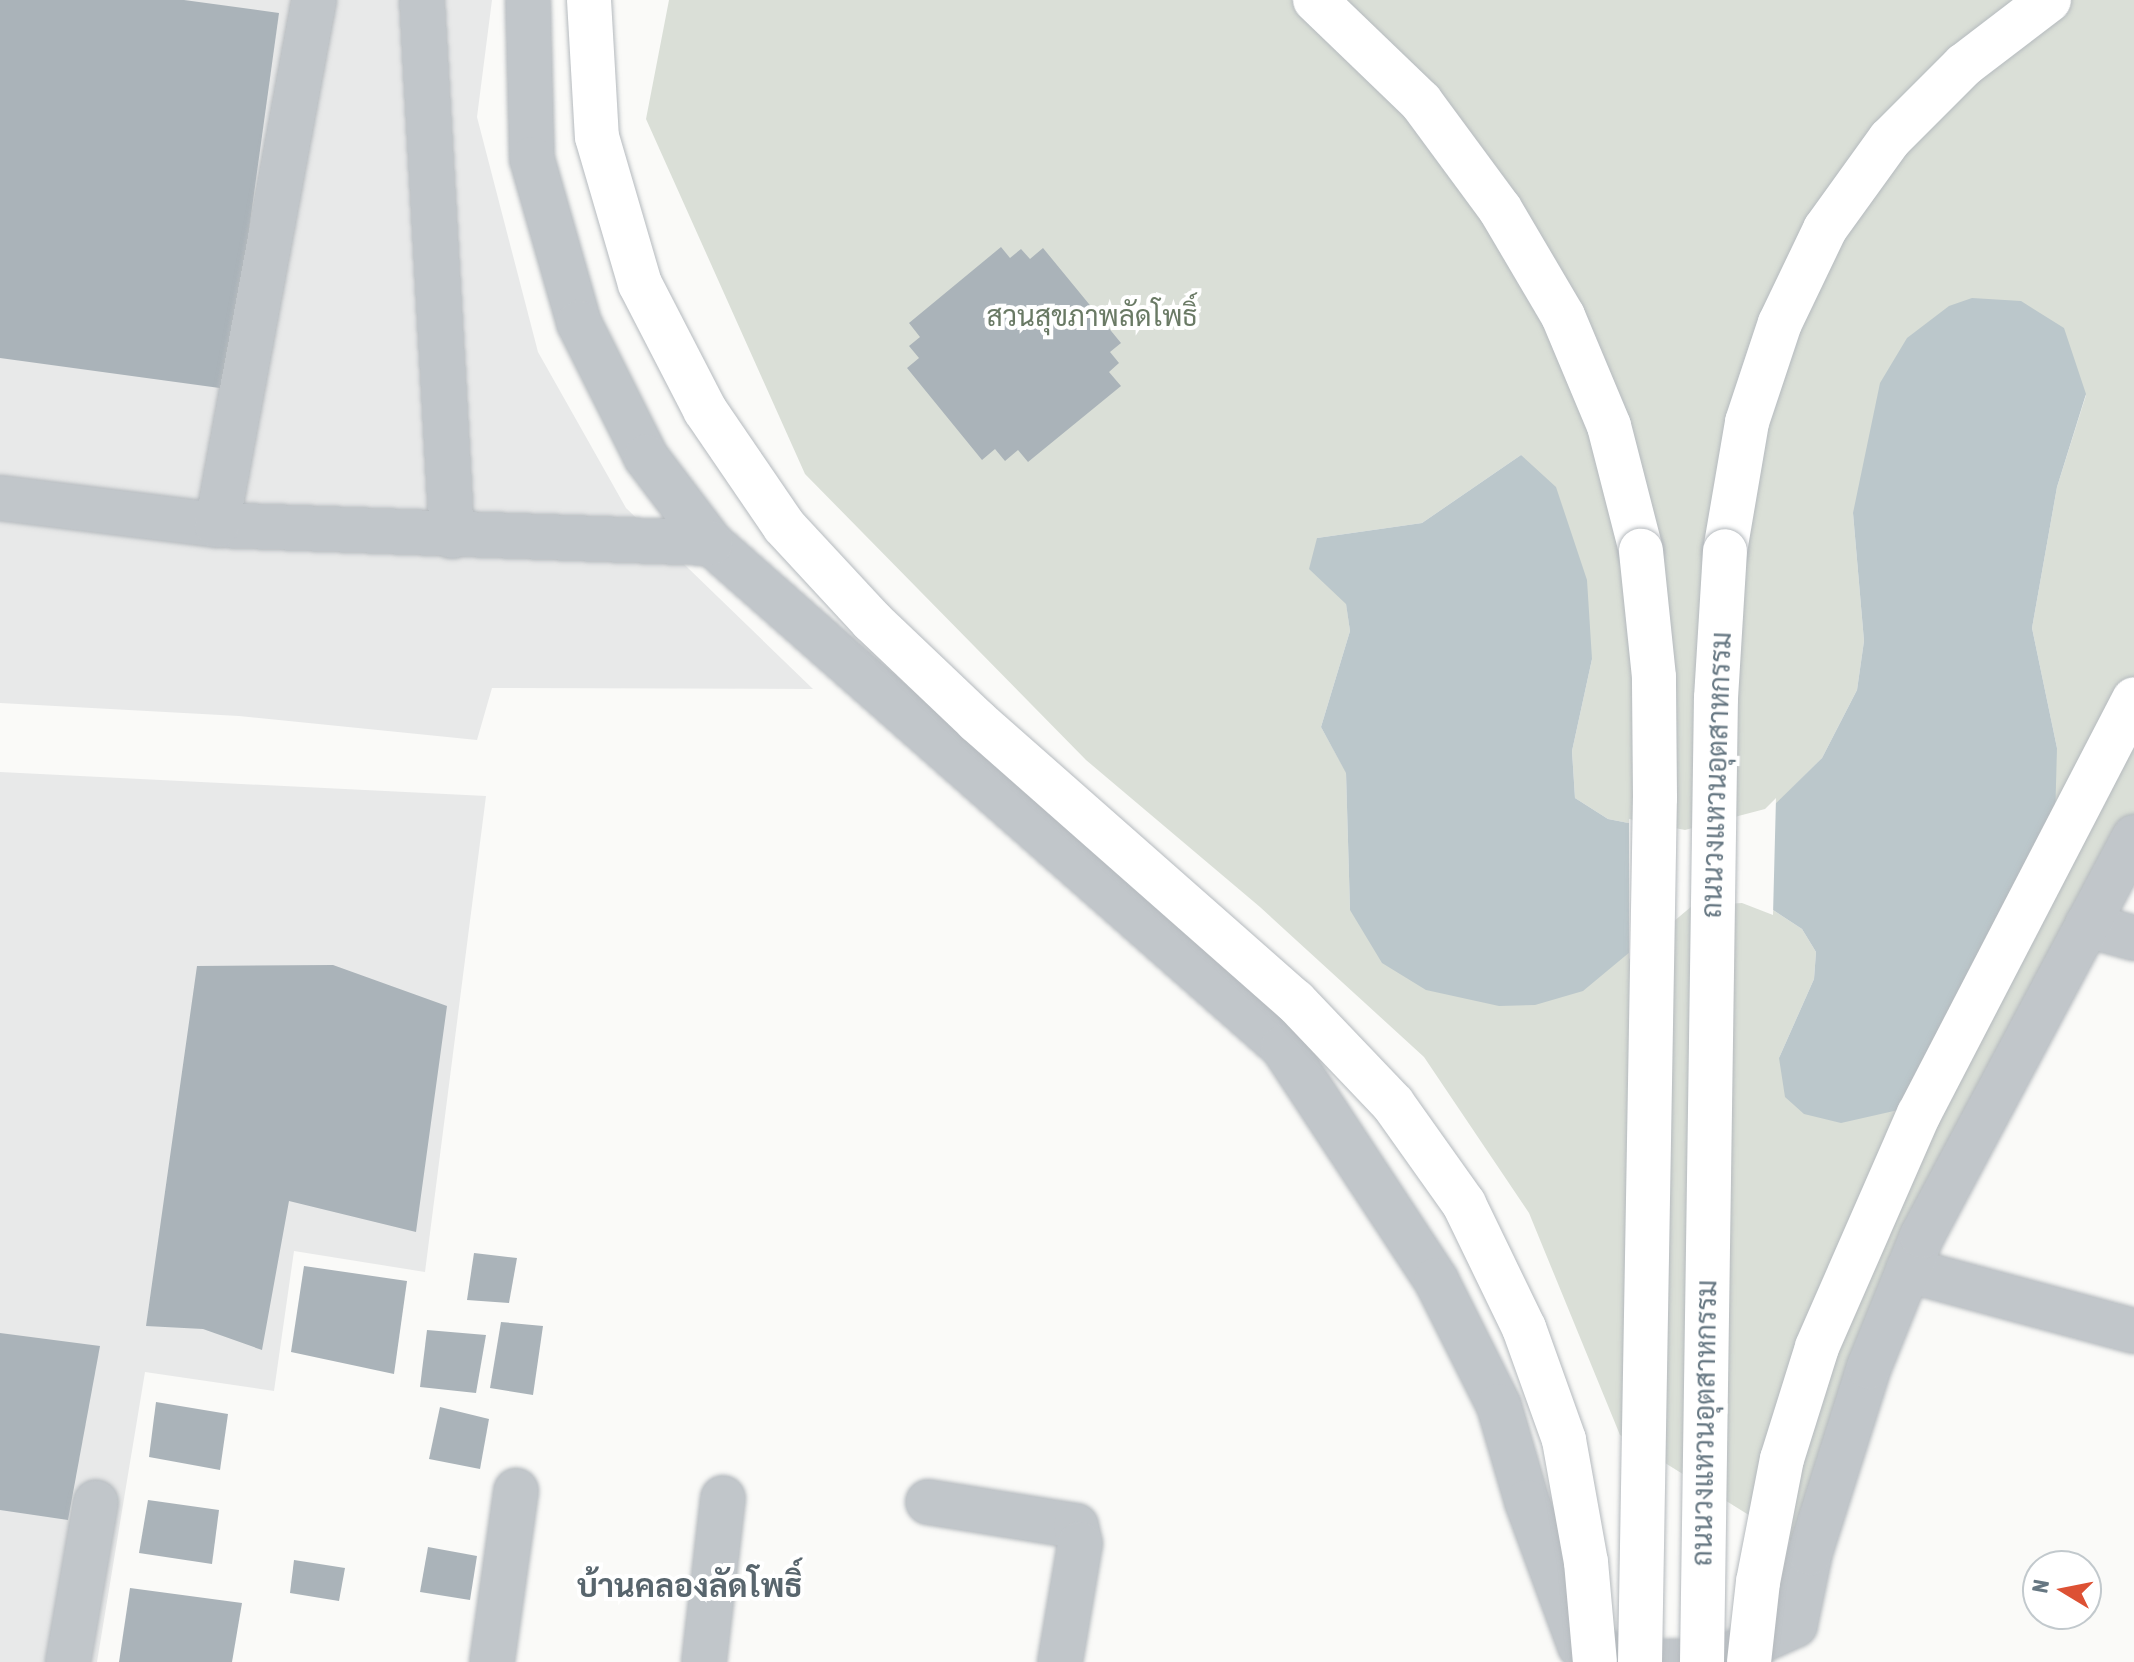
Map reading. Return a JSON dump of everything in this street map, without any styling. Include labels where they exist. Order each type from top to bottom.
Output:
[{"type":"main road","points":[[589,0],[597,137],[640,284],[705,410],[784,526],[872,621],[977,721],[1295,1001],[1393,1104],[1464,1204],[1524,1328],[1564,1440],[1586,1562],[1595,1662]]},
{"type":"main road","name":"ถนนวงแหวนอุตสาหกรรม","points":[[1315,0],[1421,102],[1500,209],[1563,316],[1609,426],[1641,551],[1654,677],[1655,798],[1641,1662]]},
{"type":"main road","name":"ถนนวงแหวนอุตสาหกรรม","points":[[1702,1662],[1716,698],[1725,551],[1747,422],[1780,323],[1825,229],[1862,177],[1890,139],[1964,65],[2049,0]]},
{"type":"main road","points":[[1749,1662],[1758,1582],[1782,1459],[1817,1347],[1919,1114],[2134,699]]},
{"type":"street","points":[[217,525],[314,0]]},
{"type":"street","points":[[422,0],[452,536]]},
{"type":"street","points":[[528,0],[532,159],[579,323],[646,457],[711,543],[1283,1047],[1436,1280],[1485,1378],[1580,1646],[1641,1662]]},
{"type":"street","points":[[0,498],[217,525],[452,536],[711,543]]},
{"type":"street","points":[[1655,1662],[1716,1661],[1795,1625],[1810,1553],[1869,1367],[1908,1270],[2134,837]]},
{"type":"street","points":[[2087,925],[2134,938]]},
{"type":"street","points":[[1908,1270],[2134,1331]]},
{"type":"street","points":[[492,1662],[516,1491]]},
{"type":"street","points":[[704,1662],[723,1498]]},
{"type":"street","points":[[68,1662],[96,1502]]},
{"type":"street","points":[[928,1502],[1076,1526],[1080,1544],[1060,1662]]},
{"type":"shaded area","points":[[0,0],[492,0],[477,117],[538,352],[626,508],[813,689],[492,688],[477,740],[239,716],[0,703]]},
{"type":"shaded area","points":[[1972,298],[2021,301],[2064,328],[2086,394],[2057,487],[2032,628],[2057,748],[2055,821],[1916,1106],[1841,1123],[1804,1114],[1785,1097],[1779,1058],[1814,979],[1816,952],[1802,929],[1770,908],[1743,899],[1690,902],[1583,991],[1535,1005],[1499,1006],[1426,990],[1382,963],[1350,910],[1346,773],[1321,727],[1350,631],[1346,604],[1309,569],[1317,538],[1422,523],[1521,455],[1556,487],[1587,580],[1592,659],[1572,751],[1575,798],[1608,819],[1685,834],[1766,813],[1822,758],[1857,690],[1864,641],[1853,513],[1880,383],[1907,338],[1949,306]]},
{"type":"shaded area","points":[[0,772],[486,796],[425,1272],[294,1251],[274,1391],[145,1372],[97,1662],[0,1662]]},
{"type":"green space","name":"สวนสุขภาพลัดโพธิ์","points":[[669,0],[2134,0],[2134,837],[1922,1236],[1810,1553],[1620,1435],[1529,1213],[1424,1057],[1260,907],[1086,760],[805,474],[646,119]],"holes":[[[2086,395],[2057,487],[2032,628],[2057,748],[1779,1058],[1814,979],[1816,952],[1802,929],[1770,908],[1743,899],[1350,910],[1346,772],[1321,727],[1350,631],[1346,603],[1317,538],[1422,523],[1521,455],[1592,659],[1572,751],[1575,798],[1608,819],[1685,834],[1767,813],[1822,758],[1857,690],[1864,641],[1853,513]]]},
{"type":"pier","points":[[1776,798],[1773,915],[1742,903],[1692,906],[1629,959],[1629,819],[1685,830],[1765,809]]},
{"type":"building","points":[[0,0],[184,0],[279,13],[227,389],[0,358]]},
{"type":"building","points":[[1001,247],[1010,258],[1021,249],[1030,259],[1043,248],[1121,343],[1110,352],[1119,363],[1109,372],[1121,386],[1028,462],[1018,450],[1005,461],[995,449],[982,460],[907,368],[919,358],[909,346],[920,337],[909,323]]},
{"type":"building","points":[[333,965],[447,1006],[416,1232],[289,1201],[262,1350],[203,1329],[146,1326],[197,966]]},
{"type":"building","points":[[474,1253],[517,1258],[509,1303],[467,1300]]},
{"type":"building","points":[[304,1266],[407,1281],[394,1374],[291,1352]]},
{"type":"building","points":[[501,1322],[543,1326],[533,1395],[490,1388]]},
{"type":"building","points":[[427,1330],[486,1335],[476,1393],[420,1387]]},
{"type":"building","points":[[0,1333],[100,1346],[68,1520],[0,1510]]},
{"type":"building","points":[[156,1402],[228,1414],[220,1470],[149,1457]]},
{"type":"building","points":[[440,1407],[489,1419],[480,1469],[429,1459]]},
{"type":"building","points":[[148,1500],[219,1510],[212,1564],[139,1553]]},
{"type":"building","points":[[428,1547],[477,1556],[470,1600],[420,1592]]},
{"type":"building","points":[[294,1560],[345,1568],[339,1601],[290,1593]]},
{"type":"building","points":[[130,1588],[242,1603],[232,1662],[119,1662]]},
{"type":"district","name":"บ้านคลองลัดโพธิ์","points":[[690,1586]]}]
